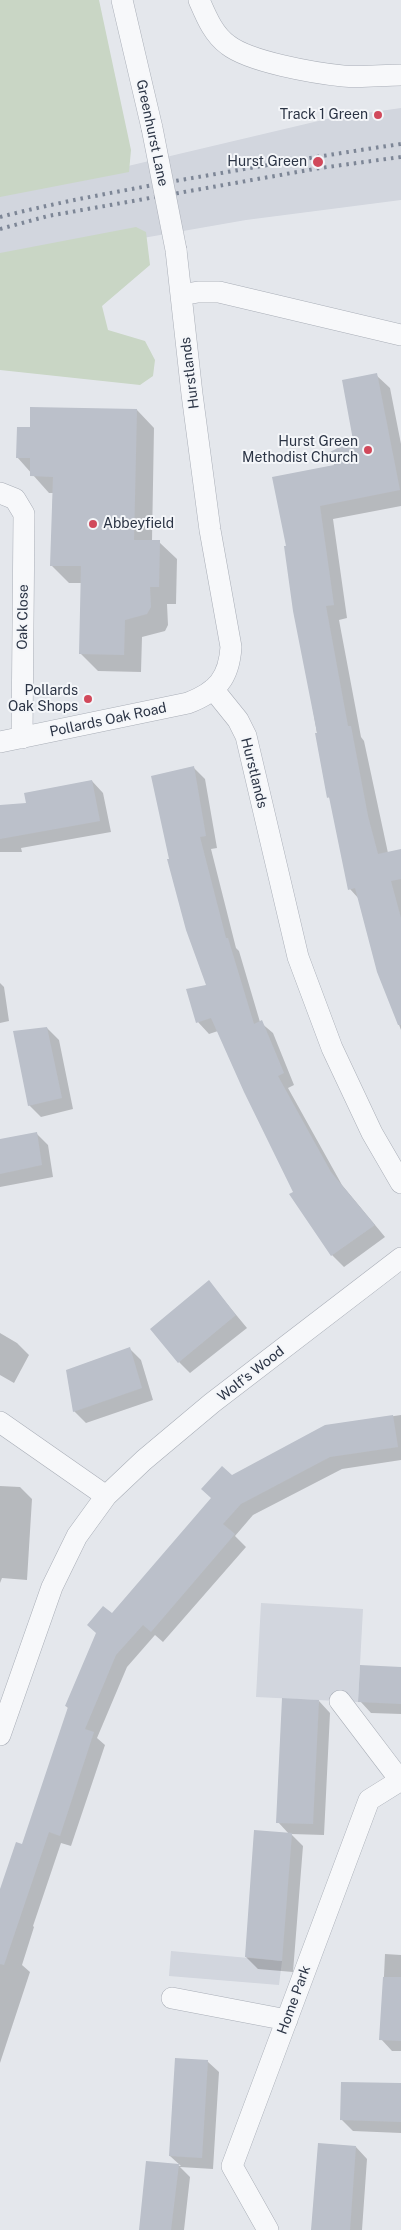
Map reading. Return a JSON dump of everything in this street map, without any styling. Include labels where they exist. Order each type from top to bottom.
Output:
[{"type":"street","name":"Greenhurst Lane","points":[[122,0],[152,128],[177,258]]},
{"type":"street","points":[[199,0],[214,31],[228,45],[249,57],[344,76],[401,75]]},
{"type":"street","name":"Hurstlands","points":[[177,258],[210,530],[231,647],[230,664],[225,678],[213,689],[238,720],[246,736],[298,957],[329,1039],[372,1133],[401,1183]]},
{"type":"street","points":[[180,295],[198,292],[219,292],[401,335]]},
{"type":"street","name":"Oak Close","points":[[8,496],[24,514],[22,738]]},
{"type":"street","name":"Pollards Oak Road","points":[[0,742],[188,703],[202,698],[213,689]]},
{"type":"street","name":"Wolf's Wood","points":[[0,1736],[52,1587],[77,1536],[106,1496],[144,1460],[212,1403],[401,1258]]},
{"type":"street","points":[[0,1422],[106,1496]]},
{"type":"street","points":[[340,1701],[400,1780]]},
{"type":"street","name":"Home Park","points":[[268,2230],[232,2166],[369,1800],[400,1780]]},
{"type":"street","points":[[172,1998],[287,2020]]},
{"type":"shaded area","points":[[401,108],[401,200],[246,220],[0,263],[0,190],[128,166],[331,118]]},
{"type":"shaded area","points":[[261,1603],[363,1609],[358,1702],[256,1697]]},
{"type":"shaded area","points":[[171,1951],[282,1961],[279,1985],[169,1976]]},
{"type":"green space","points":[[0,0],[99,0],[131,150],[129,172],[0,197]]},
{"type":"green space","points":[[136,227],[146,232],[150,265],[102,306],[108,330],[145,341],[155,360],[153,376],[140,385],[0,370],[0,253]]},
{"type":"building","points":[[377,373],[400,490],[320,506],[334,605],[326,606],[348,726],[351,726],[368,816],[378,854],[401,849],[401,879],[391,881],[401,918],[401,1025],[398,1025],[377,972],[355,888],[348,890],[329,797],[327,798],[315,733],[317,733],[293,611],[284,546],[286,546],[272,477],[334,465],[330,452],[353,440],[342,380]]},
{"type":"building","name":"Abbeyfield","points":[[30,407],[137,409],[134,540],[160,540],[159,587],[150,587],[151,607],[147,614],[125,620],[124,655],[79,654],[81,566],[50,566],[53,477],[30,476],[30,458],[16,458],[17,427],[30,427]]},
{"type":"building","points":[[194,766],[206,836],[200,837],[226,938],[228,938],[254,1024],[262,1020],[284,1073],[278,1076],[331,1172],[375,1225],[331,1256],[289,1194],[293,1192],[244,1092],[211,1018],[196,1023],[186,989],[206,985],[186,930],[167,859],[169,859],[151,776]]},
{"type":"building","points":[[92,780],[100,821],[0,839],[0,805],[26,803],[24,793]]},
{"type":"building","points":[[47,1027],[62,1098],[28,1106],[13,1031]]},
{"type":"building","points":[[37,1132],[42,1165],[0,1174],[0,1139]]},
{"type":"building","points":[[209,1280],[236,1315],[178,1363],[150,1329]]},
{"type":"building","points":[[130,1347],[142,1388],[73,1412],[66,1370]]},
{"type":"building","points":[[393,1415],[398,1447],[330,1457],[241,1504],[223,1524],[235,1534],[151,1632],[143,1625],[116,1655],[85,1729],[94,1732],[60,1836],[49,1832],[4,1965],[0,1964],[0,1889],[16,1842],[22,1844],[68,1707],[65,1706],[96,1633],[87,1625],[103,1606],[112,1613],[211,1498],[201,1489],[222,1466],[232,1475],[325,1425]]},
{"type":"building","points":[[360,1665],[401,1667],[401,1704],[358,1702]]},
{"type":"building","points":[[282,1698],[319,1700],[313,1824],[276,1823]]},
{"type":"building","points":[[254,1830],[292,1833],[282,1961],[245,1957]]},
{"type":"building","points":[[383,1977],[401,1977],[401,2041],[379,2040]]},
{"type":"building","points":[[175,2058],[208,2060],[202,2158],[169,2156]]},
{"type":"building","points":[[341,2082],[401,2083],[401,2122],[340,2120]]},
{"type":"building","points":[[318,2143],[356,2146],[350,2230],[311,2230]]},
{"type":"building","points":[[146,2161],[179,2164],[171,2230],[139,2230]]},
{"type":"railway","points":[[0,217],[65,202],[175,181],[401,144]]},
{"type":"railway","points":[[0,229],[48,216],[320,168],[401,157]]},
{"type":"place","name":"Track 1 Green","points":[[378,115]]},
{"type":"place","name":"Hurst Green","points":[[318,162]]},
{"type":"place","name":"Hurst Green Methodist Church","points":[[368,450]]},
{"type":"place","name":"Abbeyfield","points":[[93,524]]},
{"type":"place","name":"Pollards Oak Shops","points":[[88,699]]}]
